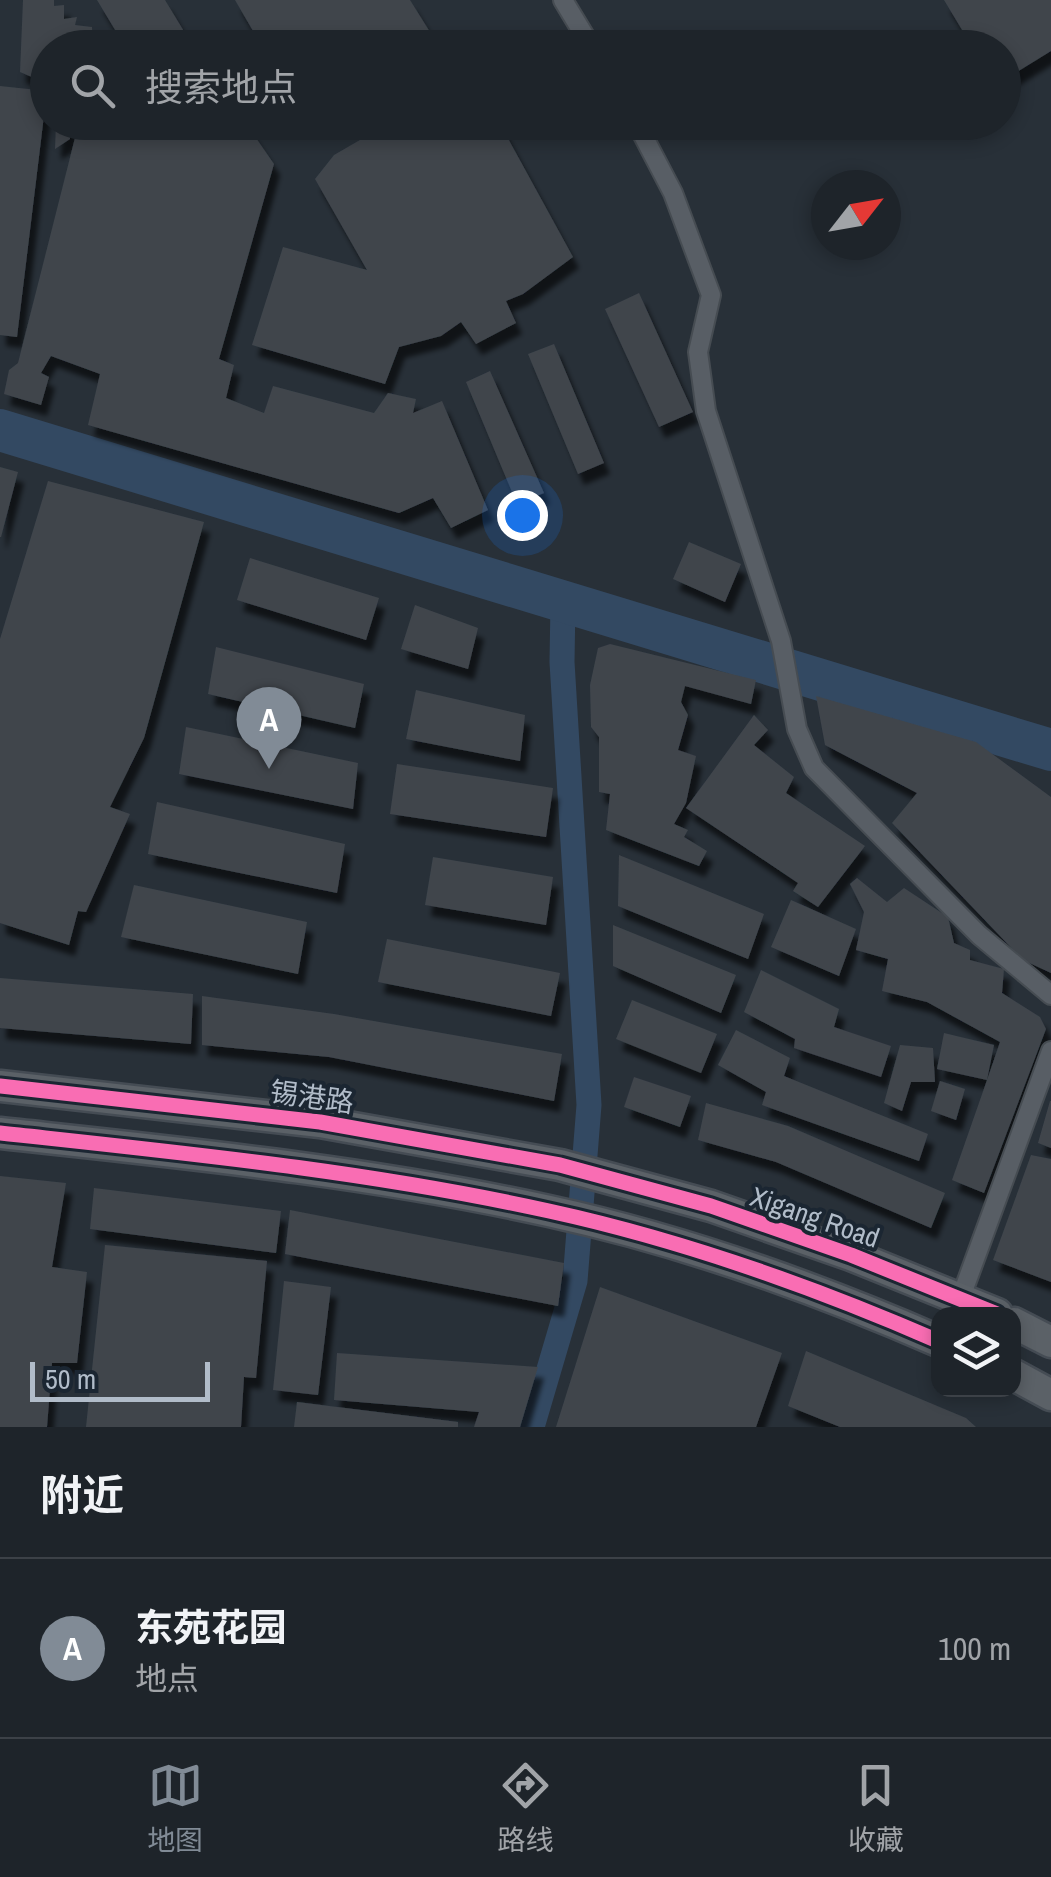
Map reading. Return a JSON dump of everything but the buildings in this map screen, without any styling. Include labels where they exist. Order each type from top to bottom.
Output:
[{"type":"main road","name":"锡港路","points":[[0,1086],[320,1122],[560,1165],[613,1179]]},
{"type":"main road","points":[[0,1133],[314,1169],[550,1211],[783,1281],[931,1338]]},
{"type":"main road","name":"Xigang Road","points":[[613,1179],[710,1206],[982,1307]]},
{"type":"main road","points":[[1021,1327],[1051,1342]]},
{"type":"main road","points":[[1021,1379],[1051,1394]]},
{"type":"street","points":[[563,0],[581,30]]},
{"type":"street","points":[[645,140],[673,193],[711,295],[698,352],[706,412],[781,642],[797,730],[814,768],[979,935],[1051,995]]},
{"type":"street","points":[[961,1297],[1051,1051]]},
{"type":"waterway","points":[[0,430],[1051,750]]},
{"type":"waterway","points":[[532,1427],[575,1281],[589,1105],[562,662],[563,602]]},
{"type":"cycle path","points":[[0,1086],[320,1122],[560,1165],[711,1206],[851,1255],[980,1307]]},
{"type":"cycle path","points":[[0,1133],[344,1174],[549,1211],[747,1267],[931,1338]]},
{"type":"place","name":"东苑花园","points":[[269,769]]}]
